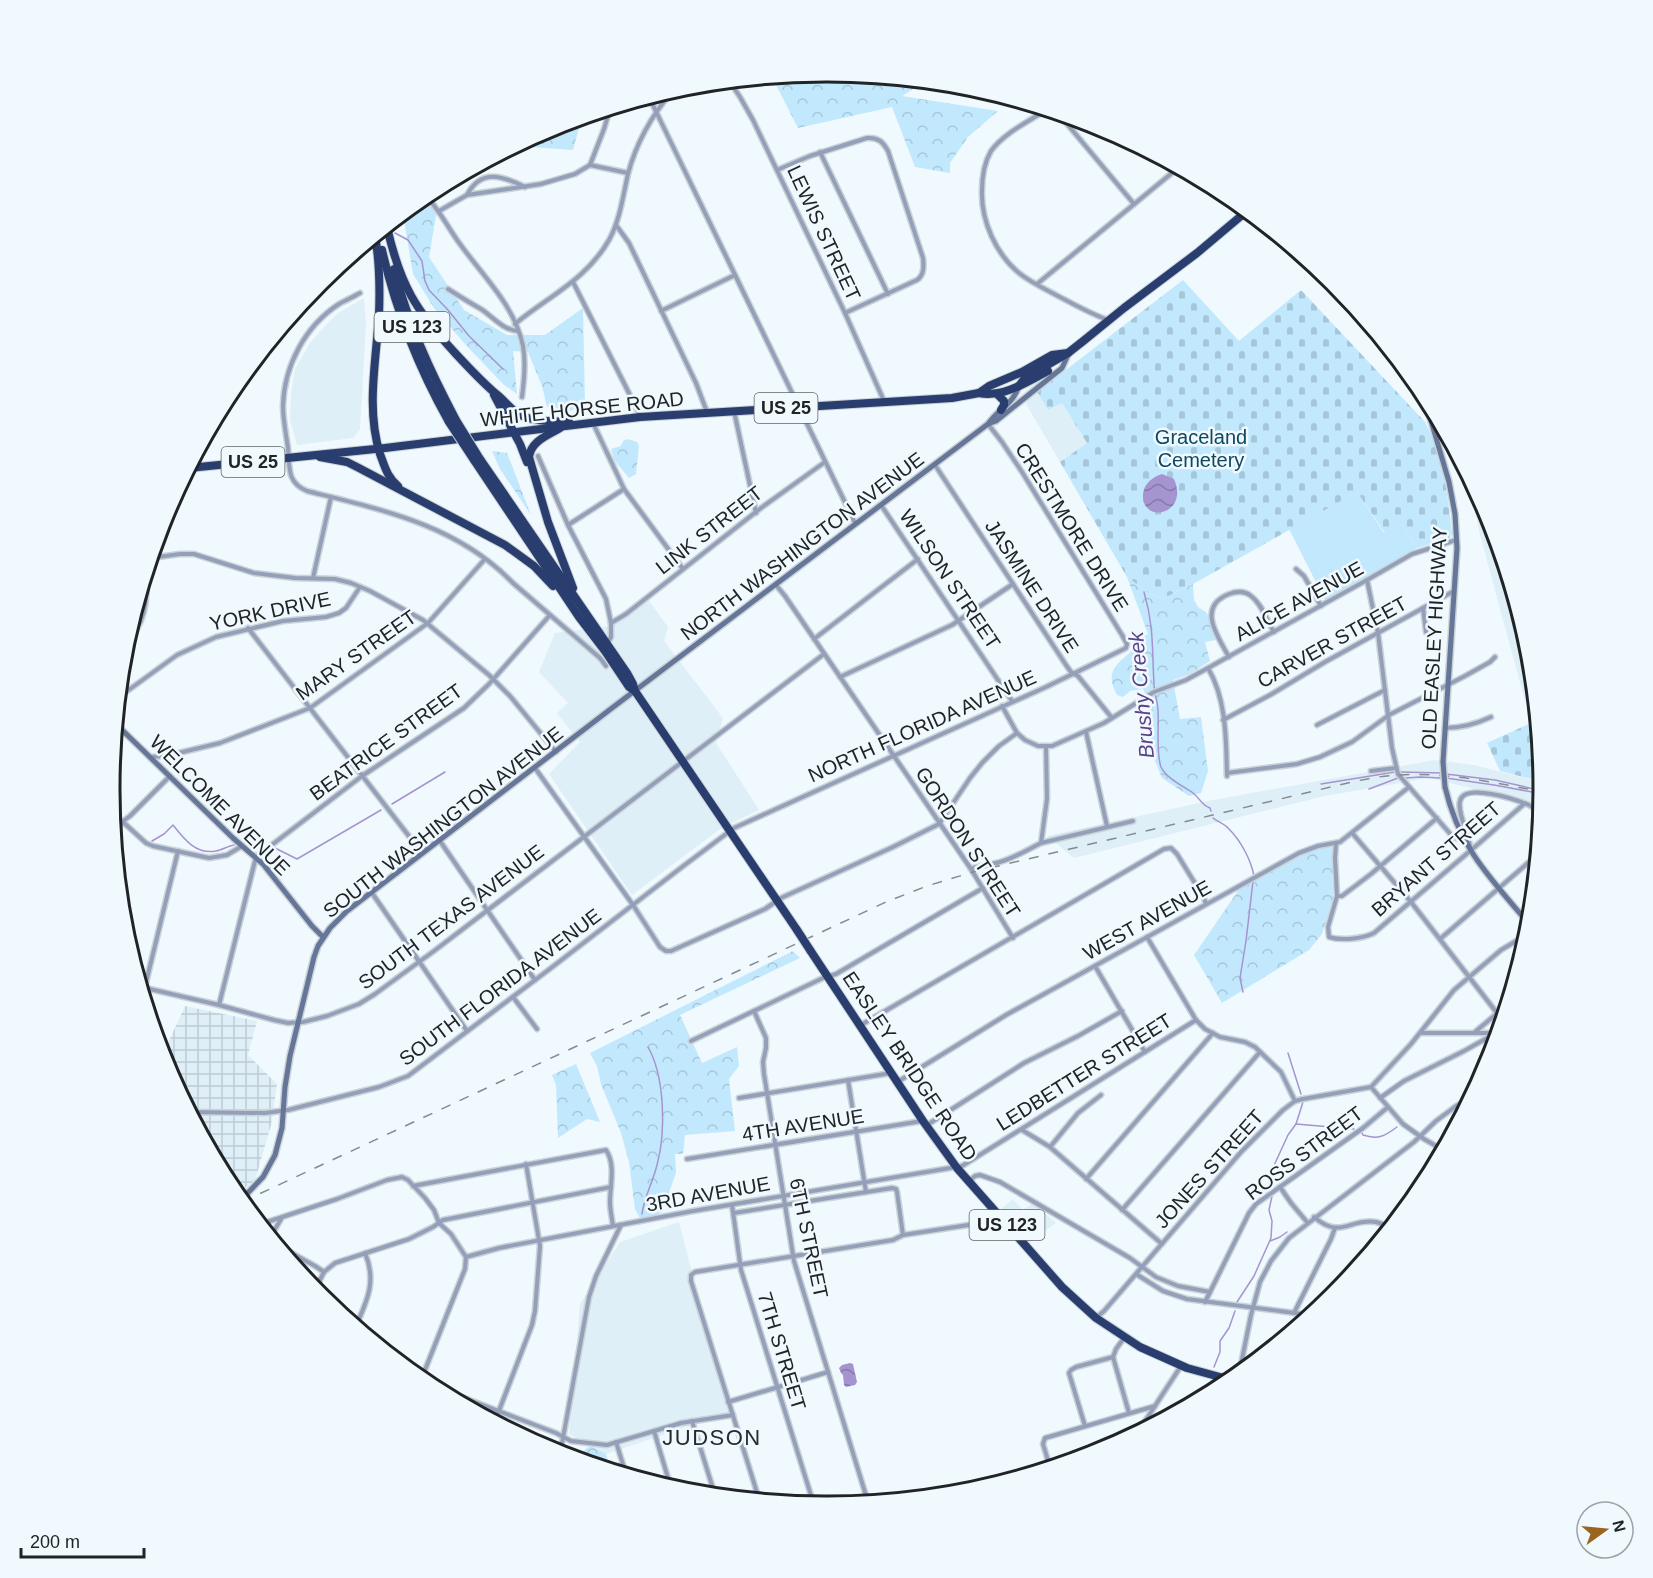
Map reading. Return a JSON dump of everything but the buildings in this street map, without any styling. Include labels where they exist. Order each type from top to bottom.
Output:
[{"type":"highway","name":"WHITE HORSE ROAD","points":[[199,466],[288,459],[640,417],[952,398],[979,393],[997,394],[1019,386],[1025,378],[1068,355],[1197,253],[1240,216]]},
{"type":"highway","points":[[388,235],[400,275],[416,306],[436,332],[490,389],[514,410],[528,418],[582,423]]},
{"type":"highway","name":"US 123","points":[[388,235],[397,281],[411,324],[452,421]]},
{"type":"highway","name":"US 123","points":[[379,243],[389,282],[408,338],[427,381],[584,624],[606,648]]},
{"type":"highway","points":[[378,244],[380,278],[372,399],[375,437],[388,475],[396,485],[407,492]]},
{"type":"highway","name":"WHITE HORSE ROAD","points":[[979,393],[988,386],[1022,372],[1052,355],[1068,355]]},
{"type":"highway","points":[[490,389],[520,444],[568,578],[586,611]]},
{"type":"highway","points":[[997,394],[1004,401],[1001,410]]},
{"type":"highway","points":[[547,517],[530,463],[530,453],[536,442],[564,426]]},
{"type":"highway","points":[[313,455],[347,462],[497,540],[522,556],[547,579],[584,624]]},
{"type":"highway","name":"US 123","points":[[477,460],[586,611],[606,648]]},
{"type":"highway","name":"EASLEY BRIDGE ROAD","points":[[606,648],[629,687],[635,691],[957,1168],[1062,1287],[1096,1318],[1124,1338],[1155,1354],[1181,1366],[1218,1377]]},
{"type":"main road","name":"NORTH WASHINGTON AVENUE","points":[[988,424],[996,421],[1062,368],[1068,355]]},
{"type":"main road","name":"NORTH WASHINGTON AVENUE","points":[[635,691],[988,424],[1012,401],[1019,386]]},
{"type":"main road","name":"OLD EASLEY HIGHWAY","points":[[1433,428],[1449,482],[1455,514],[1456,540],[1455,591],[1443,762],[1445,787],[1455,820],[1470,851],[1482,870],[1521,914]]},
{"type":"main road","name":"SOUTH WASHINGTON AVENUE","points":[[247,1194],[263,1178],[275,1155],[281,1134],[287,1072],[314,957],[323,937],[339,918],[635,691]]},
{"type":"main road","name":"WELCOME AVENUE","points":[[123,731],[274,875],[312,926],[323,937]]},
{"type":"street","name":"LEWIS STREET","points":[[735,89],[745,104],[777,170],[885,402]]},
{"type":"street","points":[[514,324],[573,282],[598,256],[616,225],[628,173],[637,147],[664,102]]},
{"type":"street","points":[[653,105],[855,523]]},
{"type":"street","points":[[1038,115],[996,145],[987,161],[982,185],[984,213],[995,243],[1015,270],[1078,307],[1109,321]]},
{"type":"street","points":[[439,211],[467,195],[541,184],[575,174],[590,165],[607,118]]},
{"type":"street","points":[[1067,125],[1134,204]]},
{"type":"street","points":[[777,170],[820,152],[861,139],[872,138],[881,141],[888,151],[920,248],[924,267],[920,278],[845,313]]},
{"type":"street","points":[[820,152],[888,294]]},
{"type":"street","points":[[590,165],[628,173]]},
{"type":"street","points":[[1037,284],[1172,173]]},
{"type":"street","points":[[467,195],[476,182],[490,176],[503,177],[525,187]]},
{"type":"street","points":[[432,203],[460,245],[497,292],[518,331],[524,355],[522,397]]},
{"type":"street","points":[[616,225],[629,243],[707,412]]},
{"type":"street","points":[[661,312],[735,275]]},
{"type":"street","points":[[573,282],[640,417]]},
{"type":"street","points":[[448,289],[503,326],[518,331]]},
{"type":"street","points":[[360,293],[323,316],[302,343],[291,363],[283,405],[289,470],[292,478],[298,486],[308,491],[399,515],[455,539],[501,571],[600,658],[606,666]]},
{"type":"street","points":[[734,411],[756,513]]},
{"type":"street","points":[[592,422],[624,489],[682,569]]},
{"type":"street","name":"CRESTMORE DRIVE","points":[[988,424],[1022,472],[1122,635],[1126,648]]},
{"type":"street","points":[[538,456],[568,525],[606,599],[611,623],[611,637],[606,648]]},
{"type":"street","name":"LINK STREET","points":[[611,623],[626,614],[825,462]]},
{"type":"street","name":"JASMINE DRIVE","points":[[935,465],[1055,650],[1070,671],[1078,676],[1112,718]]},
{"type":"street","points":[[568,525],[624,489]]},
{"type":"street","points":[[313,578],[331,497]]},
{"type":"street","name":"WILSON STREET","points":[[881,505],[1012,701]]},
{"type":"street","name":"ALICE AVENUE","points":[[1046,747],[1086,732],[1156,692],[1186,680],[1412,554],[1456,540]]},
{"type":"street","points":[[159,557],[194,554],[254,573],[295,578],[335,579],[360,587],[390,601],[428,623],[493,679],[510,696],[556,753]]},
{"type":"street","name":"MARY STREET","points":[[150,757],[166,756],[220,742],[310,708],[428,623],[486,559]]},
{"type":"street","points":[[814,639],[918,560]]},
{"type":"street","points":[[1296,569],[1304,576],[1321,606]]},
{"type":"street","points":[[1367,580],[1378,633],[1396,768],[1409,787],[1456,839],[1463,838]]},
{"type":"street","points":[[840,677],[944,628],[1013,584]]},
{"type":"street","name":"GORDON STREET","points":[[776,585],[971,869],[1013,938]]},
{"type":"street","name":"YORK DRIVE","points":[[127,691],[169,661],[216,637],[283,621],[336,615],[346,608],[360,587]]},
{"type":"street","name":"CARVER STREET","points":[[1223,720],[1455,591]]},
{"type":"street","points":[[1229,657],[1211,617],[1215,604],[1225,596],[1241,592],[1249,595],[1257,601],[1274,632]]},
{"type":"street","points":[[141,620],[145,611],[145,602]]},
{"type":"street","points":[[1424,608],[1426,632]]},
{"type":"street","name":"BEATRICE STREET","points":[[256,857],[362,776],[455,715],[493,679],[550,615]]},
{"type":"street","points":[[248,628],[423,854]]},
{"type":"street","name":"NORTH FLORIDA AVENUE","points":[[730,831],[1126,648]]},
{"type":"street","name":"SOUTH TEXAS AVENUE","points":[[149,988],[288,1023],[312,1021],[359,1004],[419,962],[824,654]]},
{"type":"street","points":[[1208,668],[1219,691],[1227,775],[1297,764],[1320,757],[1352,742],[1389,715],[1490,662],[1495,657]]},
{"type":"street","points":[[1317,725],[1385,690]]},
{"type":"street","points":[[1002,706],[1017,733],[1031,744],[1046,747],[1047,799],[1041,843]]},
{"type":"street","points":[[1445,728],[1478,723],[1491,717]]},
{"type":"street","points":[[1086,732],[1107,826]]},
{"type":"street","points":[[536,768],[660,946],[663,950],[671,951],[930,830],[939,824],[982,763],[1017,733]]},
{"type":"street","points":[[1371,771],[1396,768]]},
{"type":"street","points":[[170,776],[122,822],[150,845],[203,858],[227,855],[242,846]]},
{"type":"street","name":"WEST AVENUE","points":[[898,1082],[1006,1015],[1299,853],[1318,846],[1336,844],[1353,834],[1409,787]]},
{"type":"street","points":[[1470,851],[1468,834],[1459,805],[1463,795],[1480,792],[1532,807]]},
{"type":"street","name":"BRYANT STREET","points":[[1337,896],[1328,927],[1329,935],[1332,938],[1350,938],[1369,935],[1411,902],[1524,804]]},
{"type":"street","points":[[1336,844],[1337,896],[1342,896],[1437,818]]},
{"type":"street","points":[[971,869],[1004,861],[1041,843],[1133,820]]},
{"type":"street","name":"SOUTH FLORIDA AVENUE","points":[[199,1112],[283,1111],[399,1080],[416,1070],[730,831]]},
{"type":"street","points":[[1353,834],[1411,902],[1497,1013]]},
{"type":"street","points":[[440,841],[535,980]]},
{"type":"street","points":[[861,1025],[1166,848],[1177,854],[1206,904]]},
{"type":"street","points":[[146,977],[178,852]]},
{"type":"street","points":[[219,1005],[256,857]]},
{"type":"street","points":[[1440,939],[1529,862]]},
{"type":"street","points":[[691,1041],[836,974],[983,888]]},
{"type":"street","points":[[372,893],[467,1031]]},
{"type":"street","points":[[1147,937],[1196,1020],[1205,1029],[1223,1038],[1248,1043],[1260,1052],[1281,1071],[1295,1101]]},
{"type":"street","points":[[1436,1146],[1403,1124],[1371,1087],[1420,1033],[1447,998],[1501,950],[1516,941]]},
{"type":"street","points":[[1095,966],[1145,1052]]},
{"type":"street","points":[[513,997],[537,1029]]},
{"type":"street","name":"6TH STREET","points":[[754,1011],[766,1038],[763,1062],[793,1256],[866,1494]]},
{"type":"street","points":[[925,1123],[1024,1063],[1122,1011]]},
{"type":"street","points":[[1475,1032],[1497,1013]]},
{"type":"street","name":"LEDBETTER STREET","points":[[957,1168],[1022,1130],[1196,1020]]},
{"type":"street","points":[[1086,1179],[1213,1033]]},
{"type":"street","points":[[1420,1033],[1489,1033]]},
{"type":"street","points":[[1380,1098],[1407,1079],[1487,1038]]},
{"type":"street","points":[[1122,1210],[1260,1052]]},
{"type":"street","points":[[739,1098],[892,1073]]},
{"type":"street","points":[[848,1080],[866,1192]]},
{"type":"street","name":"JONES STREET","points":[[1096,1318],[1241,1152],[1282,1110],[1295,1101],[1371,1087]]},
{"type":"street","points":[[1050,1147],[1078,1113],[1101,1095]]},
{"type":"street","points":[[1242,1360],[1260,1282],[1271,1262],[1289,1238],[1458,1105]]},
{"type":"street","name":"ROSS STREET","points":[[1205,1302],[1256,1204],[1363,1128],[1388,1107]]},
{"type":"street","name":"4TH AVENUE","points":[[687,1159],[925,1123]]},
{"type":"street","points":[[1022,1130],[1050,1147],[1161,1244]]},
{"type":"street","points":[[413,1186],[606,1149],[613,1179],[610,1204],[613,1226]]},
{"type":"street","points":[[498,1414],[534,1319],[540,1241],[526,1164]]},
{"type":"street","name":"3RD AVENUE","points":[[466,1257],[476,1253],[732,1204],[957,1168]]},
{"type":"street","points":[[969,1181],[980,1175],[1000,1182],[1130,1258],[1156,1277],[1170,1284],[1210,1292]]},
{"type":"street","points":[[268,1222],[393,1178],[404,1178],[413,1186],[434,1210],[440,1223],[451,1234],[466,1257],[465,1269],[427,1371]]},
{"type":"street","points":[[319,1281],[324,1272],[338,1262],[409,1239],[449,1218],[611,1187]]},
{"type":"street","points":[[1280,1187],[1307,1222]]},
{"type":"street","name":"3RD AVENUE","points":[[734,1213],[892,1188],[897,1190],[903,1236]]},
{"type":"street","name":"7TH STREET","points":[[732,1204],[741,1264],[811,1495]]},
{"type":"street","points":[[1314,1217],[1328,1227],[1335,1228],[1374,1221],[1382,1225]]},
{"type":"street","points":[[275,1230],[282,1218]]},
{"type":"street","points":[[757,1491],[690,1281],[691,1275],[695,1272],[1002,1220]]},
{"type":"street","points":[[562,1444],[589,1297],[596,1276],[621,1225]]},
{"type":"street","points":[[1293,1313],[1332,1239],[1335,1228]]},
{"type":"street","points":[[359,1318],[371,1287],[371,1275],[365,1253]]},
{"type":"street","points":[[296,1256],[324,1272]]},
{"type":"street","points":[[1136,1274],[1171,1294],[1187,1299],[1299,1314]]},
{"type":"street","points":[[1124,1338],[1113,1357],[1129,1413]]},
{"type":"street","points":[[1085,1426],[1069,1373],[1076,1367],[1113,1357]]},
{"type":"street","points":[[1147,1419],[1181,1366]]},
{"type":"street","points":[[728,1402],[828,1372]]},
{"type":"street","points":[[472,1400],[571,1441],[595,1445],[610,1445],[692,1420],[733,1415]]},
{"type":"street","points":[[1048,1460],[1044,1440],[1155,1406]]},
{"type":"street","points":[[692,1420],[712,1486]]},
{"type":"street","points":[[654,1431],[668,1477]]},
{"type":"street","points":[[616,1442],[623,1465]]},
{"type":"shaded area","points":[[364,298],[366,324],[360,429],[353,438],[297,445],[290,420],[295,369],[310,343],[326,325],[338,313]]},
{"type":"shaded area","points":[[1037,392],[1048,410],[1062,403],[1087,443],[1060,462],[1025,402]]},
{"type":"shaded area","points":[[1475,510],[1496,562],[1509,606],[1519,651],[1528,714]]},
{"type":"shaded area","points":[[649,601],[668,627],[664,641],[723,718],[716,743],[759,810],[720,829],[632,895],[549,774],[580,742],[557,713],[568,703],[539,672],[555,633],[611,626]]},
{"type":"shaded area","points":[[1435,760],[1474,765],[1533,780],[1532,803],[1429,778],[1325,796],[1074,858],[1047,836],[1213,800]]},
{"type":"shaded area","points":[[185,1006],[257,1021],[248,1055],[277,1084],[271,1125],[255,1180],[244,1189],[193,1101],[168,1043]]},
{"type":"shaded area","points":[[1013,1199],[1023,1210],[1033,1203],[1056,1223],[1029,1243],[1000,1210]]},
{"type":"shaded area","points":[[679,1222],[728,1413],[606,1454],[569,1434],[580,1304],[620,1242]]},
{"type":"green space","points":[[826,82],[914,88],[902,96],[998,111],[968,137],[950,163],[950,173],[915,167],[892,107],[798,128],[776,84]]},
{"type":"green space","points":[[579,127],[573,150],[532,147]]},
{"type":"green space","points":[[435,201],[438,204],[429,257],[464,310],[507,335],[545,335],[583,308],[585,404],[570,411],[547,407],[542,386],[528,352],[513,351],[517,394],[503,384],[434,308],[413,274],[404,222]]},
{"type":"green space","name":"Graceland Cemetery","points":[[1183,280],[1239,341],[1301,290],[1425,422],[1444,476],[1452,534],[1450,538],[1417,548],[1402,524],[1385,533],[1357,492],[1162,599],[1149,593],[1127,577],[1060,462],[1087,443],[1062,403],[1048,410],[1037,392]]},
{"type":"green space","points":[[627,439],[637,442],[639,446],[636,474],[629,478],[614,460],[611,449],[621,446]]},
{"type":"green space","points":[[492,451],[507,453],[531,515],[500,469]]},
{"type":"green space","points":[[1357,492],[1384,533],[1402,524],[1417,548],[1325,600],[1289,529]]},
{"type":"green space","points":[[1127,577],[1149,593],[1162,599],[1193,584],[1194,600],[1198,607],[1207,613],[1216,640],[1205,642],[1210,661],[1190,674],[1173,680],[1180,719],[1201,717],[1208,771],[1201,793],[1189,796],[1162,778],[1147,741],[1146,721],[1149,702],[1143,689],[1130,691],[1123,697],[1117,695],[1113,686],[1112,678],[1116,666],[1137,645],[1133,641],[1148,634]]},
{"type":"green space","points":[[1529,724],[1533,779],[1500,771],[1487,743]]},
{"type":"green space","points":[[1322,847],[1332,847],[1333,898],[1322,934],[1309,950],[1222,1003],[1194,955],[1240,888],[1297,855]]},
{"type":"green space","points":[[793,951],[800,958],[680,1015],[702,1063],[737,1047],[739,1066],[729,1079],[735,1131],[685,1135],[683,1154],[675,1154],[676,1173],[662,1212],[642,1222],[635,1209],[629,1162],[621,1133],[601,1084],[597,1066],[590,1053]]},
{"type":"green space","points":[[576,1064],[600,1122],[587,1119],[558,1138],[556,1085],[552,1075]]},
{"type":"green space","points":[[591,1446],[606,1454],[608,1461],[583,1452]]},
{"type":"water","points":[[1162,474],[1174,479],[1177,491],[1176,501],[1164,512],[1156,512],[1149,510],[1144,504],[1143,494],[1150,481]]},
{"type":"water","points":[[853,1364],[857,1382],[855,1385],[846,1387],[839,1368]]},
{"type":"waterway","points":[[395,233],[408,240],[422,261],[429,290],[469,336],[503,369]]},
{"type":"waterway","name":"Brushy Creek","points":[[1144,592],[1151,627],[1161,767],[1167,775],[1193,793],[1211,811]]},
{"type":"waterway","points":[[392,804],[445,772]]},
{"type":"waterway","points":[[1321,784],[1395,772]]},
{"type":"waterway","points":[[1401,772],[1442,773]]},
{"type":"waterway","points":[[1446,774],[1495,780],[1533,789]]},
{"type":"waterway","points":[[1369,789],[1398,778]]},
{"type":"waterway","points":[[1406,778],[1441,778]]},
{"type":"waterway","points":[[1446,778],[1533,792]]},
{"type":"waterway","points":[[275,848],[297,859],[381,810]]},
{"type":"waterway","name":"Brushy Creek","points":[[1213,818],[1227,827],[1238,839],[1248,857],[1254,876]]},
{"type":"waterway","points":[[152,841],[173,825],[191,845],[202,851],[216,851],[234,845]]},
{"type":"waterway","points":[[245,842],[264,844]]},
{"type":"waterway","name":"Brushy Creek","points":[[1243,992],[1240,978],[1253,881]]},
{"type":"waterway","points":[[642,1214],[660,1152],[663,1121],[658,1073],[648,1047]]},
{"type":"waterway","name":"Brushy Creek","points":[[1288,1053],[1301,1094]]},
{"type":"waterway","name":"Brushy Creek","points":[[1237,1302],[1254,1276],[1271,1238],[1272,1221],[1269,1210],[1272,1196],[1269,1188],[1271,1172],[1288,1135],[1296,1124],[1303,1102]]},
{"type":"waterway","points":[[1296,1124],[1354,1129]]},
{"type":"waterway","points":[[1362,1133],[1377,1137],[1397,1127]]},
{"type":"waterway","points":[[1270,1241],[1287,1232]]},
{"type":"waterway","name":"Brushy Creek","points":[[1214,1367],[1220,1352],[1220,1341],[1229,1328],[1235,1311]]},
{"type":"railway","points":[[251,1198],[886,902],[927,886],[973,872],[1375,778],[1417,774],[1436,775],[1533,790]]},
{"type":"district","name":"JUDSON","points":[[712,1437]]}]
